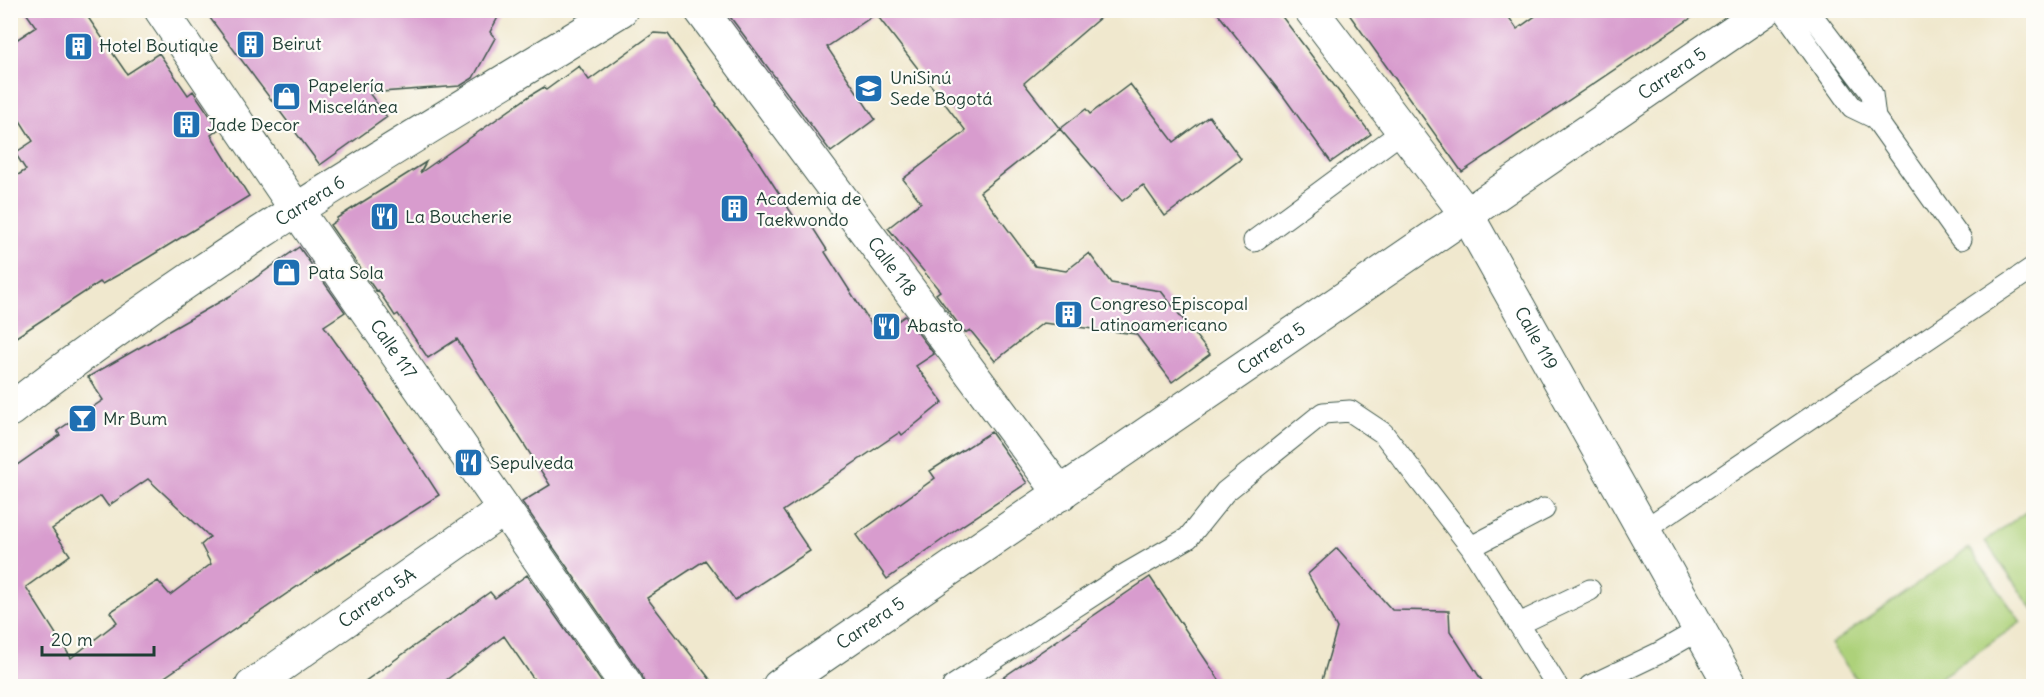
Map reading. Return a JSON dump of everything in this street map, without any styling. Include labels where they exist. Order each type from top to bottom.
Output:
[{"type":"street","name":"Calle 117","points":[[161,10],[627,687]]},
{"type":"street","name":"Carrera 6","points":[[10,410],[76,358],[296,209],[621,10]]},
{"type":"street","name":"Calle 118","points":[[701,10],[1061,494]]},
{"type":"street","name":"Calle 119","points":[[1311,10],[1467,215],[1731,687]]},
{"type":"street","name":"Carrera 5","points":[[779,687],[1765,10]]},
{"type":"street","name":"Carrera 5A","points":[[252,687],[504,509]]},
{"type":"lane","points":[[1783,10],[1852,107],[1875,118]]},
{"type":"lane","points":[[1808,10],[1872,94],[1875,118],[1961,239]]},
{"type":"lane","points":[[1254,241],[1403,131]]},
{"type":"lane","points":[[1644,530],[2034,267]]},
{"type":"lane","points":[[953,687],[1124,574],[1188,538],[1225,492],[1323,413],[1350,411],[1383,433],[1471,547],[1557,687]]},
{"type":"lane","points":[[1471,547],[1544,509]]},
{"type":"lane","points":[[1519,624],[1590,590]]},
{"type":"lane","points":[[1590,687],[1657,654],[1699,630]]},
{"type":"green space","points":[[2033,507],[2033,610],[1985,541]]},
{"type":"green space","points":[[1969,548],[2021,622],[1928,686],[1861,686],[1831,644]]},
{"type":"building","points":[[24,10],[83,10],[127,74],[159,53],[188,95],[193,91],[219,129],[211,135],[249,196],[141,262],[102,284],[100,282],[10,341],[10,180],[26,170],[15,153],[33,141],[10,105],[10,44],[36,27]]},
{"type":"building","points":[[204,10],[502,10],[490,32],[495,38],[473,78],[460,86],[369,93],[387,117],[320,165]]},
{"type":"building","points":[[725,10],[1109,10],[1024,83],[1060,129],[980,192],[1035,266],[1066,271],[1089,253],[1111,283],[1161,291],[1210,354],[1172,382],[1136,334],[1043,323],[995,361],[970,330],[965,333],[936,294],[940,291],[888,228],[921,202],[903,179],[966,131],[876,14],[827,47],[875,119],[831,152]]},
{"type":"building","points":[[1215,10],[1277,10],[1371,134],[1331,162],[1284,97]]},
{"type":"building","points":[[1346,10],[1504,10],[1517,29],[1544,10],[1703,10],[1462,172]]},
{"type":"building","points":[[654,33],[668,34],[716,105],[758,161],[798,223],[806,217],[827,250],[825,252],[878,335],[905,316],[934,354],[916,366],[943,402],[902,435],[900,432],[783,511],[810,551],[735,600],[705,560],[647,598],[716,687],[645,687],[642,675],[522,502],[550,485],[457,339],[428,358],[398,314],[395,316],[378,290],[376,291],[330,225],[337,218],[426,162],[420,173],[531,95],[544,87],[546,90],[579,66],[589,80]]},
{"type":"building","points":[[1130,84],[1174,142],[1209,116],[1241,159],[1165,216],[1143,185],[1122,201],[1060,129],[1086,109],[1090,114]]},
{"type":"building","points":[[299,247],[345,312],[324,326],[386,413],[439,495],[320,571],[150,687],[18,687],[10,675],[10,470],[60,435],[57,431],[103,400],[88,377],[230,296]],"holes":[[[148,479],[210,537],[201,545],[211,564],[170,595],[158,581],[110,612],[117,622],[71,658],[26,587],[70,555],[52,529],[101,496],[108,506]]]},
{"type":"building","points":[[991,432],[1027,483],[887,579],[856,535],[935,478],[930,471]]},
{"type":"building","points":[[1337,548],[1392,610],[1449,611],[1450,631],[1486,687],[1320,687],[1337,628],[1308,574]]},
{"type":"building","points":[[527,575],[605,687],[539,687],[504,636],[437,687],[357,687],[490,592],[495,598]]},
{"type":"building","points":[[1150,577],[1224,687],[989,687]]},
{"type":"place","name":"Beirut","points":[[251,44]]},
{"type":"place","name":"Hotel Boutique","points":[[78,46]]},
{"type":"place","name":"UniSinú Sede Bogotá","points":[[869,88]]},
{"type":"place","name":"Papelería Miscelánea","points":[[287,96]]},
{"type":"place","name":"Jade Decor","points":[[186,125]]},
{"type":"place","name":"Academia de Taekwondo","points":[[735,209]]},
{"type":"place","name":"La Boucherie","points":[[384,217]]},
{"type":"place","name":"Pata Sola","points":[[287,273]]},
{"type":"place","name":"Congreso Episcopal Latinoamericano","points":[[1069,314]]},
{"type":"place","name":"Abasto","points":[[886,326]]},
{"type":"place","name":"Mr Bum","points":[[82,419]]},
{"type":"place","name":"Sepulveda","points":[[469,463]]}]
